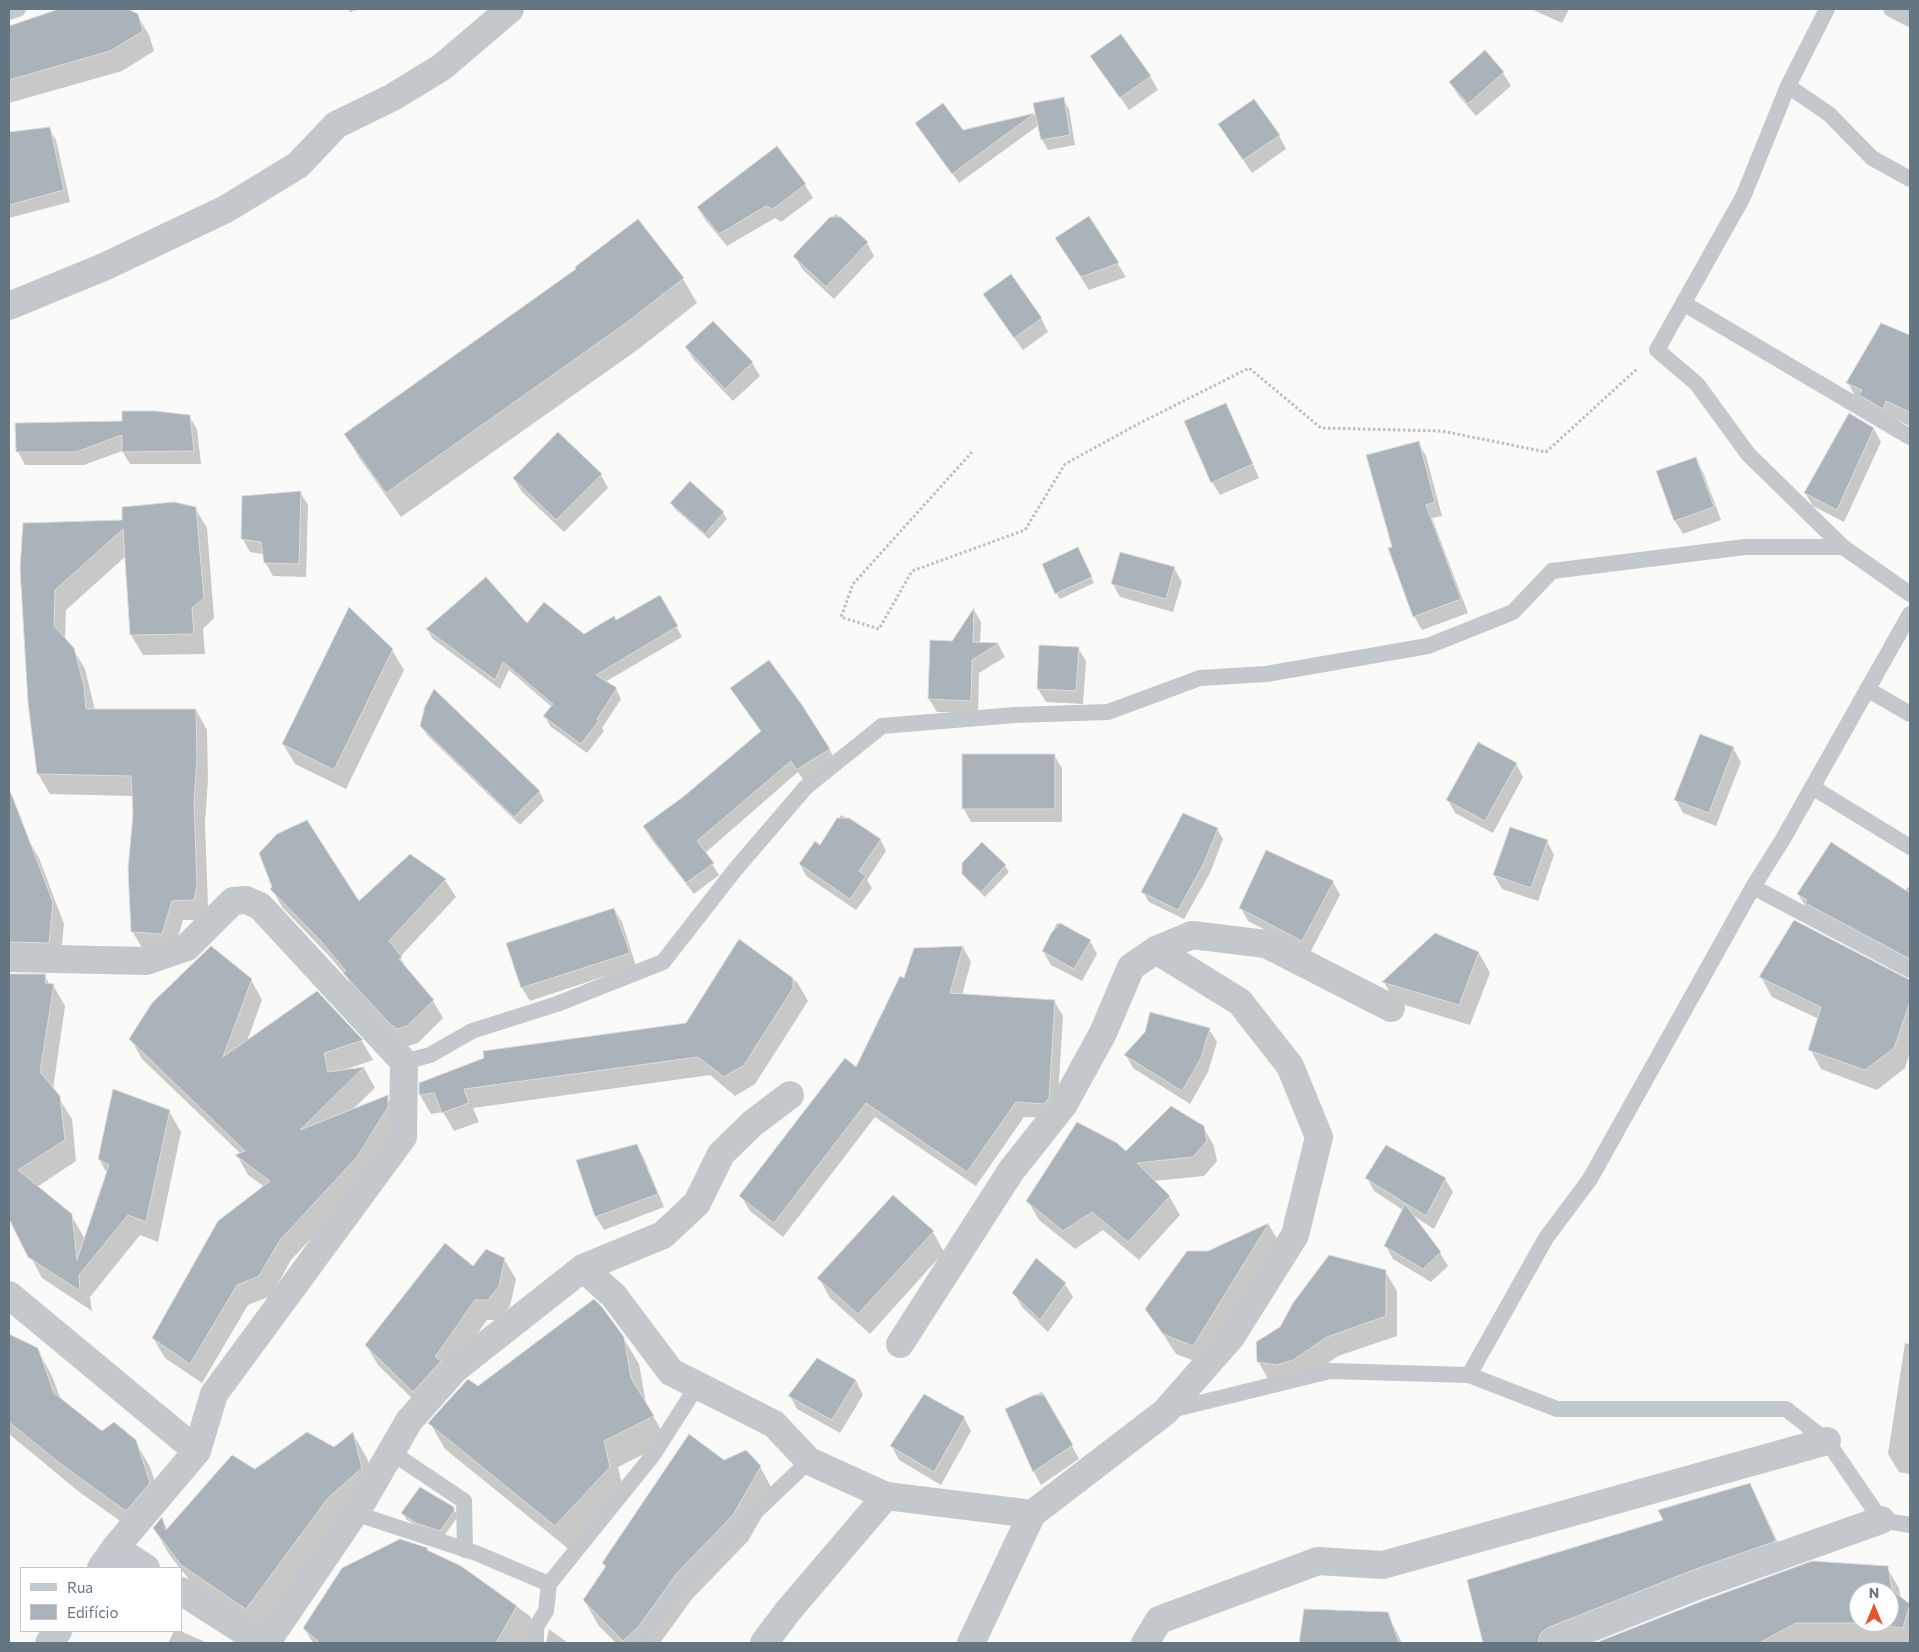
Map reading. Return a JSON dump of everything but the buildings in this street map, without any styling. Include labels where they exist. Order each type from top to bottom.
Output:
[{"type":"street","points":[[9,306],[106,266],[226,209],[298,165],[336,125],[393,97],[442,67],[510,9]]},
{"type":"street","points":[[9,958],[146,961],[187,947],[233,901],[246,900],[260,906],[404,1062],[404,1137],[214,1394],[197,1451],[108,1558],[142,1567]]},
{"type":"street","points":[[900,1344],[1011,1171],[1064,1104],[1103,1033],[1131,967],[1156,950],[1192,935],[1266,944],[1391,1008]]},
{"type":"street","points":[[971,1643],[1032,1514],[1165,1412],[1231,1337],[1296,1236],[1319,1137],[1290,1066],[1240,1002],[1156,950]]},
{"type":"street","points":[[266,1643],[354,1513],[408,1421],[455,1369],[583,1268],[664,1235],[697,1203],[721,1154],[753,1123],[790,1095]]},
{"type":"street","points":[[583,1268],[614,1296],[671,1372],[774,1424],[809,1460],[886,1496],[1032,1514]]},
{"type":"street","points":[[9,1295],[197,1451]]},
{"type":"street","points":[[1145,1643],[1159,1620],[1318,1561],[1383,1565],[1827,1441]]},
{"type":"street","points":[[764,1643],[788,1611],[886,1496]]},
{"type":"street","points":[[1553,1643],[1699,1585],[1881,1520]]},
{"type":"street","points":[[182,1592],[262,1643]]},
{"type":"street","points":[[49,1643],[57,1632]]},
{"type":"lane","points":[[9,12],[18,9]]},
{"type":"lane","points":[[1827,9],[1788,86],[1743,197],[1657,350],[1697,384],[1748,454],[1843,547],[1910,594]]},
{"type":"lane","points":[[1891,9],[1910,19]]},
{"type":"lane","points":[[1788,86],[1829,114],[1872,158],[1910,179]]},
{"type":"lane","points":[[1683,303],[1910,437]]},
{"type":"lane","points":[[404,1062],[430,1055],[472,1032],[556,1004],[663,962],[734,871],[806,787],[882,726],[1015,715],[1108,712],[1200,678],[1266,674],[1428,646],[1513,612],[1552,571],[1744,547],[1843,547]]},
{"type":"lane","points":[[1469,1375],[1546,1238],[1590,1179],[1753,887],[1910,614]]},
{"type":"lane","points":[[1867,689],[1910,714]]},
{"type":"lane","points":[[1812,786],[1910,847]]},
{"type":"lane","points":[[1753,887],[1910,970]]},
{"type":"lane","points":[[1165,1412],[1330,1370],[1469,1375],[1557,1409],[1786,1409],[1827,1441],[1881,1520],[1910,1525]]},
{"type":"lane","points":[[536,1643],[536,1626],[546,1611],[549,1584],[653,1455],[697,1386]]},
{"type":"lane","points":[[391,1452],[464,1502],[465,1550]]},
{"type":"lane","points":[[639,1643],[685,1579],[809,1460]]},
{"type":"lane","points":[[354,1513],[465,1550],[549,1584]]},
{"type":"path","points":[[972,452],[853,584],[841,617],[879,629],[912,571],[1025,530],[1065,464],[1138,424],[1249,368],[1321,428],[1442,431],[1546,452],[1657,350]]}]
